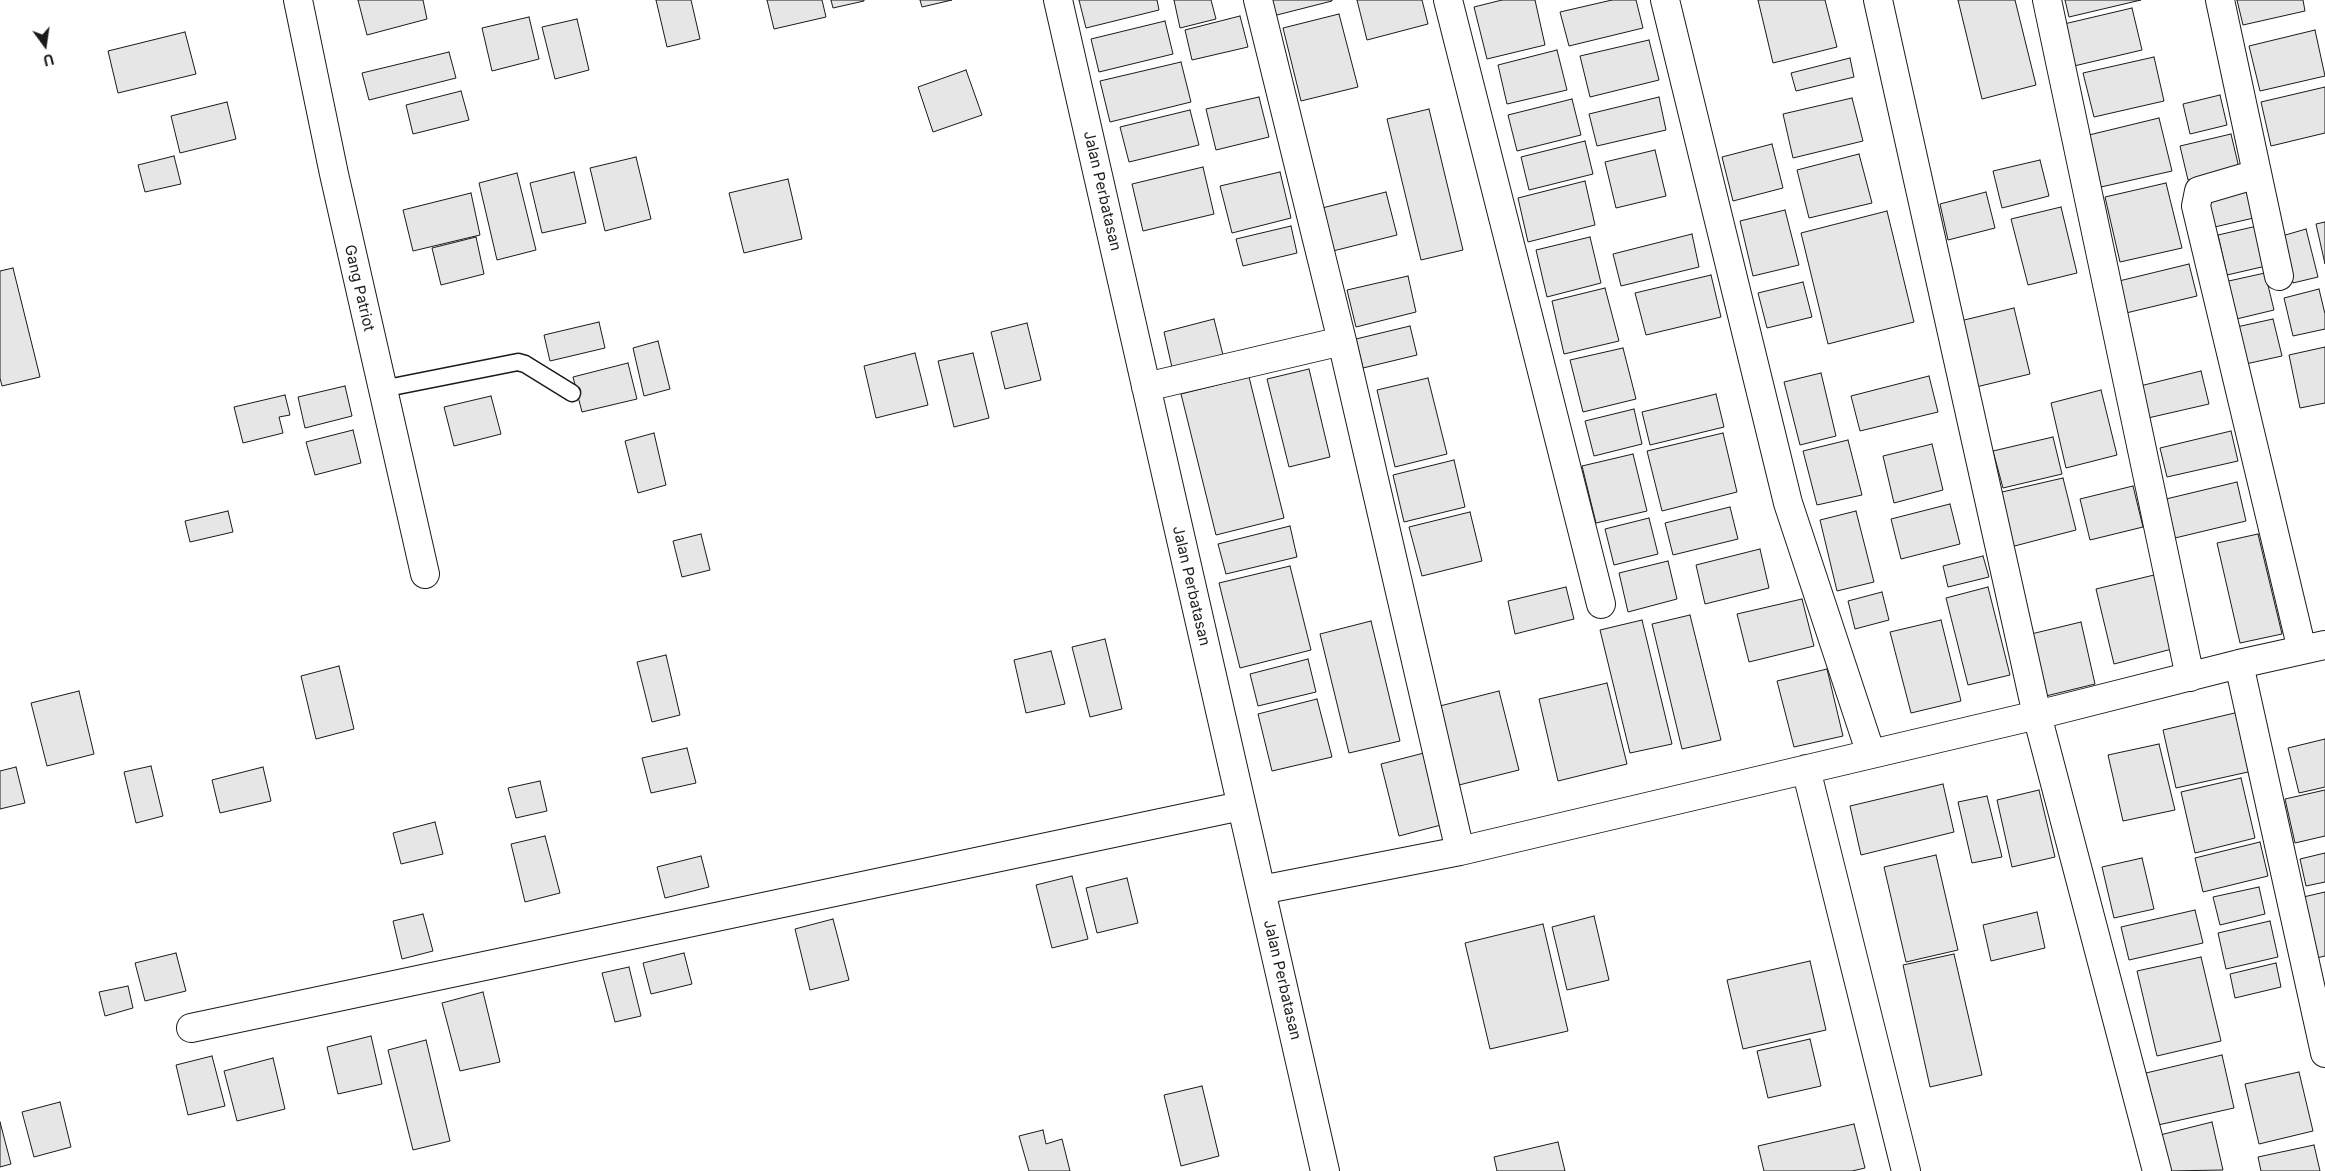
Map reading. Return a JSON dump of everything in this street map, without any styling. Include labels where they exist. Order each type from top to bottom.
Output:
[{"type":"street","name":"Gang Patriot","points":[[298,0],[382,389],[425,574]]},
{"type":"street","name":"Jalan Perbatasan","points":[[1058,0],[1325,1171]]},
{"type":"street","points":[[1258,0],[1342,341],[1460,851]]},
{"type":"street","points":[[1448,0],[1601,604]]},
{"type":"street","points":[[1665,0],[1788,503],[1871,754]]},
{"type":"street","points":[[1878,0],[2037,715],[2158,1171]]},
{"type":"street","points":[[2047,0],[2190,677]]},
{"type":"street","points":[[2220,0],[2279,276]]},
{"type":"street","points":[[1261,890],[1460,851],[2037,715],[2239,664],[2313,648],[2196,206],[2199,191],[2257,174]]},
{"type":"street","points":[[1146,388],[1342,341]]},
{"type":"street","points":[[2239,664],[2325,1053]]},
{"type":"street","points":[[1806,769],[1906,1171]]},
{"type":"street","points":[[191,1028],[1241,806]]},
{"type":"lane","points":[[382,389],[518,362],[525,364],[572,392]]},
{"type":"building","points":[[358,0],[423,0],[427,19],[367,35]]},
{"type":"building","points":[[656,0],[691,0],[700,39],[667,47]]},
{"type":"building","points":[[767,0],[822,0],[826,17],[774,29]]},
{"type":"building","points":[[831,0],[864,0],[864,1],[833,8]]},
{"type":"building","points":[[920,0],[952,0],[922,7]]},
{"type":"building","points":[[1079,0],[1157,0],[1159,10],[1086,28]]},
{"type":"building","points":[[1174,0],[1211,0],[1216,19],[1180,28]]},
{"type":"building","points":[[1264,0],[1332,0],[1332,1],[1269,17]]},
{"type":"building","points":[[1357,0],[1422,0],[1428,24],[1367,40]]},
{"type":"building","points":[[1502,0],[1535,0],[1545,45],[1487,59],[1474,7]]},
{"type":"building","points":[[1612,0],[1636,0],[1643,28],[1569,46],[1560,12]]},
{"type":"building","points":[[1758,0],[1825,0],[1837,47],[1773,63]]},
{"type":"building","points":[[1958,0],[2015,0],[2036,85],[1982,99]]},
{"type":"building","points":[[2065,0],[2141,0],[2069,17]]},
{"type":"building","points":[[2237,0],[2303,0],[2305,11],[2243,25]]},
{"type":"building","points":[[2132,8],[2142,50],[2074,66],[2064,24]]},
{"type":"building","points":[[1339,14],[1358,87],[1301,101],[1283,28]]},
{"type":"building","points":[[1240,16],[1248,47],[1192,60],[1185,30]]},
{"type":"building","points":[[529,17],[539,59],[492,71],[482,28]]},
{"type":"building","points":[[577,19],[589,70],[555,79],[542,27]]},
{"type":"building","points":[[1165,21],[1173,54],[1099,72],[1091,39]]},
{"type":"building","points":[[2315,30],[2325,76],[2260,91],[2249,46]]},
{"type":"building","points":[[185,32],[196,74],[118,93],[108,51]]},
{"type":"building","points":[[1649,40],[1659,80],[1590,97],[1580,56]]},
{"type":"building","points":[[1557,50],[1567,90],[1507,104],[1498,65]]},
{"type":"building","points":[[449,52],[456,78],[369,100],[362,73]]},
{"type":"building","points":[[2154,57],[2164,101],[2094,117],[2083,73]]},
{"type":"building","points":[[1850,58],[1854,77],[1796,91],[1791,73]]},
{"type":"building","points":[[1181,62],[1191,102],[1110,122],[1100,81]]},
{"type":"building","points":[[966,70],[982,115],[933,132],[918,87]]},
{"type":"building","points":[[2325,87],[2325,133],[2271,146],[2261,102]]},
{"type":"building","points":[[461,91],[469,120],[413,134],[406,105]]},
{"type":"building","points":[[2220,95],[2227,125],[2190,134],[2183,104]]},
{"type":"building","points":[[1259,97],[1269,137],[1216,150],[1206,109]]},
{"type":"building","points":[[1659,97],[1666,130],[1597,146],[1589,114]]},
{"type":"building","points":[[1852,98],[1863,141],[1793,158],[1783,114]]},
{"type":"building","points":[[1572,99],[1581,135],[1517,151],[1508,115]]},
{"type":"building","points":[[227,102],[236,139],[180,153],[171,116]]},
{"type":"building","points":[[1429,109],[1463,250],[1421,260],[1387,119]]},
{"type":"building","points":[[1190,110],[1199,145],[1129,162],[1120,127]]},
{"type":"building","points":[[2159,118],[2172,171],[2101,187],[2089,135]]},
{"type":"building","points":[[2231,134],[2239,168],[2188,180],[2180,146]]},
{"type":"building","points":[[1585,141],[1593,174],[1529,190],[1521,157]]},
{"type":"building","points":[[1772,144],[1783,188],[1733,201],[1722,157]]},
{"type":"building","points":[[1655,150],[1666,196],[1616,208],[1605,162]]},
{"type":"building","points":[[1859,154],[1872,203],[1809,218],[1797,170]]},
{"type":"building","points":[[174,156],[181,184],[145,192],[138,165]]},
{"type":"building","points":[[636,157],[651,219],[605,231],[590,168]]},
{"type":"building","points":[[2040,160],[2049,196],[2002,208],[1993,171]]},
{"type":"building","points":[[1203,167],[1214,214],[1143,231],[1132,184]]},
{"type":"building","points":[[574,172],[586,223],[542,233],[530,183]]},
{"type":"building","points":[[1280,172],[1291,218],[1232,233],[1220,186]]},
{"type":"building","points":[[517,173],[536,250],[497,260],[479,183]]},
{"type":"building","points":[[788,179],[802,239],[744,253],[729,193]]},
{"type":"building","points":[[1585,181],[1595,225],[1528,242],[1518,198]]},
{"type":"building","points":[[2166,183],[2182,248],[2120,262],[2105,197]]},
{"type":"building","points":[[2251,187],[2258,217],[2206,229],[2199,199]]},
{"type":"building","points":[[1386,192],[1397,235],[1333,251],[1322,208]]},
{"type":"building","points":[[1986,192],[1995,228],[1948,240],[1940,204]]},
{"type":"building","points":[[471,193],[480,235],[413,251],[403,210]]},
{"type":"building","points":[[2061,207],[2077,273],[2028,285],[2011,219]]},
{"type":"building","points":[[1785,210],[1799,265],[1753,276],[1740,221]]},
{"type":"building","points":[[1887,211],[1914,322],[1828,344],[1801,233]]},
{"type":"building","points":[[2325,222],[2325,264],[2316,224]]},
{"type":"building","points":[[1291,226],[1297,253],[1243,266],[1236,239]]},
{"type":"building","points":[[2257,226],[2266,266],[2227,275],[2218,235]]},
{"type":"building","points":[[2306,229],[2318,277],[2293,283],[2282,236]]},
{"type":"building","points":[[1692,234],[1699,267],[1621,286],[1613,254]]},
{"type":"building","points":[[476,237],[484,274],[441,285],[432,248]]},
{"type":"building","points":[[1590,237],[1601,283],[1547,297],[1536,250]]},
{"type":"building","points":[[2189,264],[2197,296],[2126,313],[2119,281]]},
{"type":"building","points":[[13,268],[40,377],[2,386],[0,378],[0,271]]},
{"type":"building","points":[[2265,273],[2274,310],[2224,322],[2215,284]]},
{"type":"building","points":[[1711,275],[1721,317],[1646,335],[1635,293]]},
{"type":"building","points":[[1408,276],[1416,312],[1356,327],[1347,290]]},
{"type":"building","points":[[1803,282],[1812,317],[1767,328],[1758,293]]},
{"type":"building","points":[[1605,288],[1619,341],[1564,354],[1552,301]]},
{"type":"building","points":[[2319,289],[2325,314],[2325,329],[2293,336],[2284,298]]},
{"type":"building","points":[[2014,308],[2030,374],[1972,388],[1956,322]]},
{"type":"building","points":[[1214,319],[1224,359],[1173,372],[1164,332]]},
{"type":"building","points":[[2273,319],[2282,356],[2241,365],[2232,328]]},
{"type":"building","points":[[599,322],[605,348],[550,361],[544,335]]},
{"type":"building","points":[[1027,323],[1041,380],[1005,389],[991,332]]},
{"type":"building","points":[[1410,326],[1417,355],[1363,368],[1356,339]]},
{"type":"building","points":[[658,341],[670,389],[644,396],[633,348]]},
{"type":"building","points":[[2325,347],[2325,403],[2300,408],[2289,355]]},
{"type":"building","points":[[1623,348],[1636,399],[1583,412],[1570,360]]},
{"type":"building","points":[[915,353],[928,405],[876,418],[864,366]]},
{"type":"building","points":[[973,353],[989,418],[954,427],[938,361]]},
{"type":"building","points":[[628,363],[637,399],[582,412],[573,377]]},
{"type":"building","points":[[1309,369],[1330,457],[1289,467],[1267,379]]},
{"type":"building","points":[[2201,371],[2209,404],[2148,418],[2140,386]]},
{"type":"building","points":[[1821,373],[1836,436],[1800,445],[1784,382]]},
{"type":"building","points":[[1929,376],[1938,412],[1860,431],[1851,396]]},
{"type":"building","points":[[1249,377],[1284,518],[1216,535],[1181,394]]},
{"type":"building","points":[[1428,378],[1447,454],[1395,467],[1377,390]]},
{"type":"building","points":[[345,386],[352,416],[305,428],[298,397]]},
{"type":"building","points":[[2101,390],[2117,455],[2066,468],[2051,403]]},
{"type":"building","points":[[1716,394],[1724,427],[1650,445],[1642,412]]},
{"type":"building","points":[[285,395],[290,415],[279,417],[283,433],[243,443],[234,407]]},
{"type":"building","points":[[491,396],[501,434],[454,446],[444,407]]},
{"type":"building","points":[[1634,409],[1642,444],[1594,456],[1585,421]]},
{"type":"building","points":[[353,430],[361,463],[315,475],[306,442]]},
{"type":"building","points":[[2231,431],[2238,461],[2167,477],[2160,448]]},
{"type":"building","points":[[654,433],[666,485],[638,493],[625,441]]},
{"type":"building","points":[[1723,433],[1737,492],[1662,511],[1647,451]]},
{"type":"building","points":[[2053,437],[2062,474],[2003,488],[1993,451]]},
{"type":"building","points":[[1848,440],[1862,495],[1817,505],[1803,451]]},
{"type":"building","points":[[1932,444],[1943,490],[1894,503],[1883,456]]},
{"type":"building","points":[[1633,454],[1647,511],[1596,523],[1582,466]]},
{"type":"building","points":[[1454,460],[1465,507],[1404,522],[1393,475]]},
{"type":"building","points":[[2063,478],[2076,530],[2003,549],[1989,495]]},
{"type":"building","points":[[2237,482],[2246,521],[2175,538],[2166,499]]},
{"type":"building","points":[[2133,486],[2143,527],[2090,540],[2080,499]]},
{"type":"building","points":[[1950,504],[1960,544],[1901,559],[1891,519]]},
{"type":"building","points":[[1730,507],[1738,539],[1673,555],[1665,523]]},
{"type":"building","points":[[228,511],[233,532],[190,542],[185,521]]},
{"type":"building","points":[[1856,511],[1874,582],[1837,591],[1820,520]]},
{"type":"building","points":[[1470,512],[1482,561],[1422,576],[1409,527]]},
{"type":"building","points":[[1649,518],[1658,554],[1614,565],[1605,529]]},
{"type":"building","points":[[1290,526],[1297,557],[1226,574],[1218,544]]},
{"type":"building","points":[[701,534],[710,570],[682,577],[673,541]]},
{"type":"building","points":[[2258,534],[2282,634],[2240,643],[2217,543]]},
{"type":"building","points":[[1760,549],[1769,588],[1705,604],[1696,565]]},
{"type":"building","points":[[1983,556],[1989,577],[1948,587],[1943,566]]},
{"type":"building","points":[[1668,561],[1677,599],[1628,612],[1619,573]]},
{"type":"building","points":[[1290,566],[1311,650],[1240,668],[1219,583]]},
{"type":"building","points":[[2154,575],[2172,649],[2114,664],[2096,589]]},
{"type":"building","points":[[1566,587],[1574,619],[1515,634],[1508,601]]},
{"type":"building","points":[[1988,587],[2010,675],[1968,685],[1946,598]]},
{"type":"building","points":[[1882,592],[1889,620],[1855,629],[1848,601]]},
{"type":"building","points":[[1802,599],[1814,646],[1749,662],[1737,614]]},
{"type":"building","points":[[1690,615],[1721,740],[1682,749],[1652,624]]},
{"type":"building","points":[[1642,620],[1672,744],[1630,753],[1600,630]]},
{"type":"building","points":[[1941,620],[1961,701],[1911,713],[1890,632]]},
{"type":"building","points":[[1371,621],[1400,741],[1349,753],[1320,634]]},
{"type":"building","points":[[2081,622],[2095,684],[2046,696],[2031,634]]},
{"type":"building","points":[[1105,639],[1122,709],[1090,717],[1072,647]]},
{"type":"building","points":[[1051,651],[1065,704],[1026,713],[1014,660]]},
{"type":"building","points":[[666,655],[680,715],[652,722],[637,662]]},
{"type":"building","points":[[1308,659],[1316,692],[1258,706],[1250,674]]},
{"type":"building","points":[[339,666],[354,729],[316,739],[301,676]]},
{"type":"building","points":[[1827,669],[1843,736],[1794,747],[1777,681]]},
{"type":"building","points":[[1607,683],[1627,764],[1558,781],[1539,699]]},
{"type":"building","points":[[79,691],[94,754],[47,766],[31,703]]},
{"type":"building","points":[[1499,691],[1519,770],[1455,786],[1436,707]]},
{"type":"building","points":[[1317,699],[1332,757],[1272,771],[1258,714]]},
{"type":"building","points":[[2243,711],[2257,770],[2176,788],[2163,730]]},
{"type":"building","points":[[2325,739],[2325,787],[2299,793],[2288,748]]},
{"type":"building","points":[[2159,744],[2175,810],[2123,821],[2108,755]]},
{"type":"building","points":[[687,748],[696,783],[651,793],[642,758]]},
{"type":"building","points":[[1424,753],[1441,825],[1399,836],[1381,764]]},
{"type":"building","points":[[151,766],[163,816],[136,823],[124,772]]},
{"type":"building","points":[[16,767],[25,803],[0,809],[0,771]]},
{"type":"building","points":[[263,767],[271,801],[220,813],[212,780]]},
{"type":"building","points":[[2241,778],[2255,838],[2195,853],[2181,792]]},
{"type":"building","points":[[540,781],[547,811],[516,818],[508,788]]},
{"type":"building","points":[[1943,784],[1954,832],[1861,855],[1850,806]]},
{"type":"building","points":[[2039,790],[2055,857],[2012,867],[1997,800]]},
{"type":"building","points":[[2325,790],[2325,836],[2295,843],[2285,799]]},
{"type":"building","points":[[1987,796],[2002,857],[1972,863],[1958,802]]},
{"type":"building","points":[[435,822],[443,854],[401,864],[393,833]]},
{"type":"building","points":[[545,836],[560,893],[525,902],[511,844]]},
{"type":"building","points":[[2260,842],[2268,876],[2203,892],[2195,858]]},
{"type":"building","points":[[2325,853],[2325,882],[2306,886],[2300,859]]},
{"type":"building","points":[[1936,855],[1958,950],[1906,962],[1884,867]]},
{"type":"building","points":[[701,856],[709,887],[665,898],[657,867]]},
{"type":"building","points":[[2142,858],[2154,909],[2114,918],[2102,867]]},
{"type":"building","points":[[1072,876],[1088,939],[1052,948],[1036,885]]},
{"type":"building","points":[[1127,878],[1138,923],[1097,933],[1086,888]]},
{"type":"building","points":[[2259,887],[2265,914],[2220,925],[2213,897]]},
{"type":"building","points":[[2325,892],[2325,956],[2312,959],[2299,898]]},
{"type":"building","points":[[2195,910],[2203,943],[2129,960],[2121,927]]},
{"type":"building","points":[[2037,912],[2045,948],[1991,961],[1983,925]]},
{"type":"building","points":[[423,914],[433,951],[402,959],[393,921]]},
{"type":"building","points":[[1594,916],[1609,980],[1567,990],[1552,927]]},
{"type":"building","points":[[833,919],[849,980],[810,990],[795,929]]},
{"type":"building","points":[[2270,921],[2278,957],[2226,969],[2218,933]]},
{"type":"building","points":[[1543,924],[1568,1031],[1490,1049],[1465,943]]},
{"type":"building","points":[[176,953],[186,991],[145,1001],[135,963]]},
{"type":"building","points":[[684,953],[692,984],[651,994],[643,963]]},
{"type":"building","points":[[1954,954],[1982,1075],[1930,1087],[1903,965]]},
{"type":"building","points":[[2201,957],[2221,1041],[2157,1056],[2137,971]]},
{"type":"building","points":[[1810,961],[1826,1030],[1743,1049],[1727,980]]},
{"type":"building","points":[[2276,963],[2281,987],[2235,998],[2230,974]]},
{"type":"building","points":[[629,967],[641,1016],[615,1022],[602,973]]},
{"type":"building","points":[[128,986],[133,1008],[105,1016],[99,992]]},
{"type":"building","points":[[483,992],[500,1062],[460,1071],[442,1003]]},
{"type":"building","points":[[371,1036],[382,1084],[338,1094],[327,1047]]},
{"type":"building","points":[[1810,1039],[1821,1086],[1768,1098],[1757,1051]]},
{"type":"building","points":[[426,1040],[450,1141],[413,1150],[388,1050]]},
{"type":"building","points":[[2222,1055],[2234,1108],[2158,1125],[2146,1073]]},
{"type":"building","points":[[212,1056],[225,1106],[188,1115],[176,1065]]},
{"type":"building","points":[[273,1058],[285,1109],[237,1121],[224,1071]]},
{"type":"building","points":[[2299,1072],[2313,1131],[2259,1144],[2245,1084]]},
{"type":"building","points":[[1202,1086],[1219,1156],[1181,1166],[1164,1095]]},
{"type":"building","points":[[60,1102],[71,1147],[34,1157],[22,1112]]},
{"type":"building","points":[[0,1122],[11,1164],[0,1167]]},
{"type":"building","points":[[2212,1122],[2223,1170],[2168,1171],[2160,1135]]},
{"type":"building","points":[[1854,1124],[1865,1168],[1852,1171],[1764,1171],[1758,1146]]},
{"type":"building","points":[[1043,1130],[1046,1144],[1062,1139],[1070,1171],[1029,1171],[1019,1136]]},
{"type":"building","points":[[1558,1142],[1565,1171],[1497,1171],[1494,1157]]},
{"type":"building","points":[[2314,1145],[2320,1171],[2261,1171],[2258,1157]]}]
